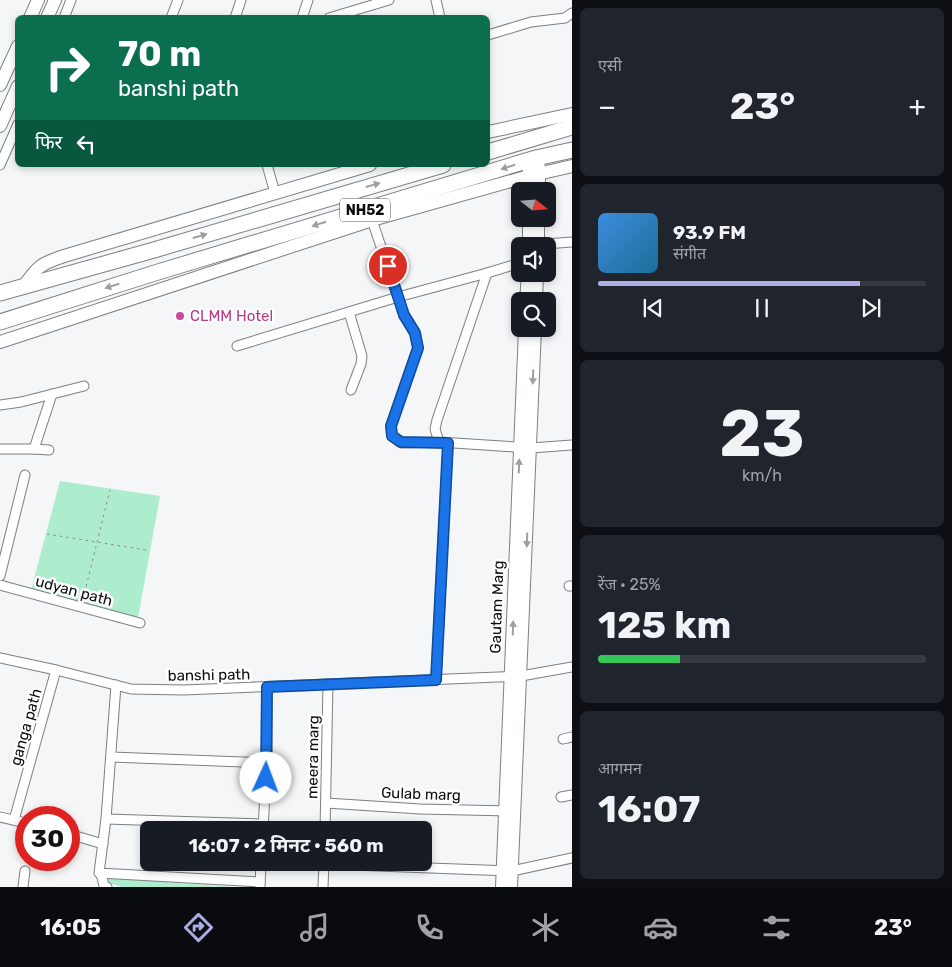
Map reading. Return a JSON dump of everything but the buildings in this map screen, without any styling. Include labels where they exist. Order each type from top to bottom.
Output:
[{"type":"highway","points":[[490,151],[572,127]]},
{"type":"highway","name":"NH52","points":[[0,322],[158,272],[534,159],[572,150]]},
{"type":"highway","name":"NH52","points":[[1,292],[436,167]]},
{"type":"street","points":[[31,15],[38,0]]},
{"type":"street","points":[[48,15],[55,0]]},
{"type":"street","points":[[65,15],[71,0]]},
{"type":"street","points":[[172,15],[178,0]]},
{"type":"street","points":[[236,15],[241,0]]},
{"type":"street","points":[[303,15],[308,0]]},
{"type":"street","points":[[436,0],[439,15]]},
{"type":"street","points":[[339,15],[384,1]]},
{"type":"street","points":[[490,34],[532,22],[565,18],[572,13]]},
{"type":"street","points":[[0,85],[15,52]]},
{"type":"street","points":[[0,126],[15,93]]},
{"type":"street","points":[[490,132],[572,114]]},
{"type":"street","points":[[0,165],[15,131]]},
{"type":"street","points":[[532,182],[534,175],[534,159]]},
{"type":"street","points":[[0,342],[372,220],[572,166]]},
{"type":"street","points":[[268,167],[275,193]]},
{"type":"street","points":[[24,286],[43,263],[363,167]]},
{"type":"street","points":[[534,175],[536,182]]},
{"type":"street","points":[[372,220],[404,315],[415,333],[418,348],[391,426],[392,436],[401,442],[443,442],[525,447],[572,445]]},
{"type":"street","points":[[556,244],[572,242]]},
{"type":"street","points":[[237,346],[398,297],[511,266]]},
{"type":"street","points":[[436,680],[443,442],[435,430],[487,273]]},
{"type":"street","points":[[349,312],[362,356],[361,364],[351,390]]},
{"type":"street","name":"Gautam Marg","points":[[502,887],[507,871],[516,677],[525,447],[525,337]]},
{"type":"street","points":[[525,447],[534,337]]},
{"type":"street","points":[[0,405],[84,386]]},
{"type":"street","points":[[34,449],[52,394]]},
{"type":"street","points":[[0,449],[49,450]]},
{"type":"street","points":[[0,576],[25,475]]},
{"type":"street","name":"udyan path","points":[[0,585],[140,623]]},
{"type":"street","name":"banshi path","points":[[0,658],[131,689],[184,690],[516,677],[572,667]]},
{"type":"street","name":"ganga path","points":[[14,820],[56,670]]},
{"type":"street","name":"meera marg","points":[[325,821],[328,684]]},
{"type":"street","points":[[107,887],[104,886],[101,873],[99,873],[106,819],[116,685]]},
{"type":"street","points":[[263,821],[267,687]]},
{"type":"street","points":[[111,757],[266,762]]},
{"type":"street","points":[[561,797],[572,795]]},
{"type":"street","name":"Gulab marg","points":[[326,803],[420,809],[510,811]]},
{"type":"street","points":[[0,817],[14,820]]},
{"type":"street","points":[[106,819],[145,821]]},
{"type":"street","points":[[80,837],[103,844]]},
{"type":"street","points":[[432,868],[507,871],[572,858]]},
{"type":"street","points":[[22,887],[25,871]]},
{"type":"street","points":[[101,873],[260,884],[261,871]]},
{"type":"street","points":[[323,887],[324,871]]},
{"type":"street","points":[[507,871],[512,887]]},
{"type":"path","points":[[81,607],[110,490]]},
{"type":"path","points":[[47,534],[146,550]]},
{"type":"green space","points":[[60,481],[160,496],[138,618],[31,590]]},
{"type":"green space","points":[[109,878],[235,887],[122,887],[108,883]]},
{"type":"place","name":"CLMM Hotel","points":[[180,316]]},
{"type":"route","points":[[266,778],[267,687],[436,680],[448,443],[401,442],[392,436],[391,426],[418,348],[415,333],[404,315],[388,266]]}]
